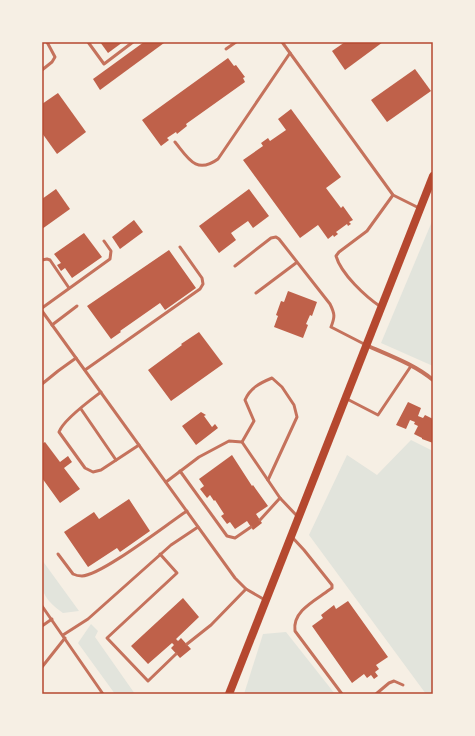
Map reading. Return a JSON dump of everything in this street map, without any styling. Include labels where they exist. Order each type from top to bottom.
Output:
[{"type":"main road","points":[[229,694],[433,176]]},
{"type":"street","points":[[366,345],[423,372],[433,380]]},
{"type":"lane","points":[[42,70],[52,62],[55,57],[47,42]]},
{"type":"lane","points":[[88,42],[104,64],[134,42]]},
{"type":"lane","points":[[226,49],[236,42]]},
{"type":"lane","points":[[282,42],[393,195],[420,209]]},
{"type":"lane","points":[[175,142],[188,160],[195,165],[205,166],[212,164],[218,159],[290,53]]},
{"type":"lane","points":[[381,306],[369,299],[358,288],[338,262],[336,256],[339,252],[367,231],[393,195]]},
{"type":"lane","points":[[235,266],[271,238],[276,237],[330,304],[335,318],[331,327],[366,345]]},
{"type":"lane","points":[[104,241],[111,251],[110,259],[42,309],[84,370],[235,578],[246,589],[266,600]]},
{"type":"lane","points":[[84,370],[200,289],[203,284],[202,278],[180,247]]},
{"type":"lane","points":[[42,260],[50,260],[69,288]]},
{"type":"lane","points":[[256,293],[296,263]]},
{"type":"lane","points":[[52,325],[77,306]]},
{"type":"lane","points":[[42,384],[76,358]]},
{"type":"lane","points":[[346,399],[378,415],[411,366]]},
{"type":"lane","points":[[242,442],[254,421],[245,400],[248,393],[258,384],[272,378],[282,387],[294,405],[297,417],[268,480]]},
{"type":"lane","points":[[101,392],[61,427],[59,432],[85,468],[93,472],[101,470],[139,445]]},
{"type":"lane","points":[[81,408],[116,460]]},
{"type":"lane","points":[[166,482],[198,457],[229,442],[242,442]]},
{"type":"lane","points":[[242,442],[280,498],[298,518]]},
{"type":"lane","points":[[180,471],[227,536],[235,538],[251,527]]},
{"type":"lane","points":[[260,520],[280,498]]},
{"type":"lane","points":[[58,554],[73,574],[82,576],[115,560],[187,511]]},
{"type":"lane","points":[[63,635],[88,619],[160,554],[187,533],[198,527]]},
{"type":"lane","points":[[291,536],[332,585],[330,590],[300,612],[294,625],[295,631],[342,694]]},
{"type":"lane","points":[[160,554],[177,573],[107,638],[148,681],[176,654]]},
{"type":"lane","points":[[187,644],[210,625],[246,589]]},
{"type":"lane","points":[[42,606],[103,694]]},
{"type":"lane","points":[[42,626],[52,619]]},
{"type":"lane","points":[[42,667],[65,638]]},
{"type":"lane","points":[[376,694],[389,683],[394,681],[403,684]]},
{"type":"shaded area","points":[[433,219],[433,366],[381,343]]},
{"type":"shaded area","points":[[411,440],[433,451],[433,694],[426,694],[309,535],[347,455],[377,475]]},
{"type":"shaded area","points":[[42,560],[79,611],[63,613],[45,596],[42,584]]},
{"type":"shaded area","points":[[91,624],[98,631],[95,637],[135,694],[115,694],[78,643]]},
{"type":"shaded area","points":[[286,632],[335,694],[244,694],[263,634]]},
{"type":"building","points":[[100,42],[123,42],[108,53]]},
{"type":"building","points":[[144,42],[164,43],[100,90],[93,79]]},
{"type":"building","points":[[345,42],[383,42],[345,70],[332,51]]},
{"type":"building","points":[[228,58],[234,66],[236,65],[245,77],[243,78],[245,82],[186,124],[187,126],[177,134],[176,132],[167,138],[169,140],[161,146],[142,120]]},
{"type":"building","points":[[415,69],[431,91],[387,122],[371,100]]},
{"type":"building","points":[[58,93],[86,132],[57,154],[42,133],[42,104]]},
{"type":"building","points":[[291,109],[341,177],[326,188],[341,208],[343,206],[353,220],[349,222],[351,224],[348,226],[347,224],[336,232],[338,234],[334,237],[333,235],[328,239],[318,225],[300,238],[243,160],[263,146],[261,143],[268,138],[270,141],[286,130],[278,119]]},
{"type":"building","points":[[56,189],[70,209],[42,229],[42,199]]},
{"type":"building","points":[[249,189],[269,216],[253,228],[248,221],[231,233],[236,240],[219,253],[199,226]]},
{"type":"building","points":[[134,220],[143,232],[120,249],[112,237]]},
{"type":"building","points":[[84,233],[102,257],[72,278],[65,268],[61,271],[57,265],[61,263],[54,254]]},
{"type":"building","points":[[169,250],[196,288],[165,310],[160,303],[111,339],[87,306]]},
{"type":"building","points":[[288,291],[317,302],[312,316],[310,315],[306,324],[308,325],[303,338],[274,327],[281,301],[284,302]]},
{"type":"building","points":[[199,332],[223,364],[171,401],[148,370]]},
{"type":"building","points":[[408,402],[421,408],[418,416],[423,418],[425,415],[433,419],[433,443],[414,434],[418,426],[414,424],[415,422],[410,420],[406,429],[396,425]]},
{"type":"building","points":[[201,412],[206,415],[204,416],[212,427],[215,424],[218,428],[196,445],[182,426]]},
{"type":"building","points":[[45,442],[60,462],[68,456],[72,462],[64,468],[80,489],[60,503],[42,478],[42,444]]},
{"type":"building","points":[[232,455],[252,486],[253,485],[268,506],[256,514],[262,523],[253,530],[247,521],[235,529],[230,522],[227,524],[221,516],[224,514],[215,500],[214,501],[210,495],[207,498],[200,489],[204,486],[199,479]]},
{"type":"building","points":[[129,499],[150,531],[120,552],[117,548],[88,567],[64,532],[94,512],[99,519]]},
{"type":"building","points":[[183,598],[199,617],[176,639],[178,641],[181,638],[191,649],[180,658],[171,648],[174,645],[172,643],[148,664],[131,646]]},
{"type":"building","points":[[348,601],[388,657],[376,665],[379,669],[375,672],[378,676],[374,679],[371,675],[367,678],[364,674],[352,683],[312,626],[323,618],[321,615],[334,605],[336,609]]}]
